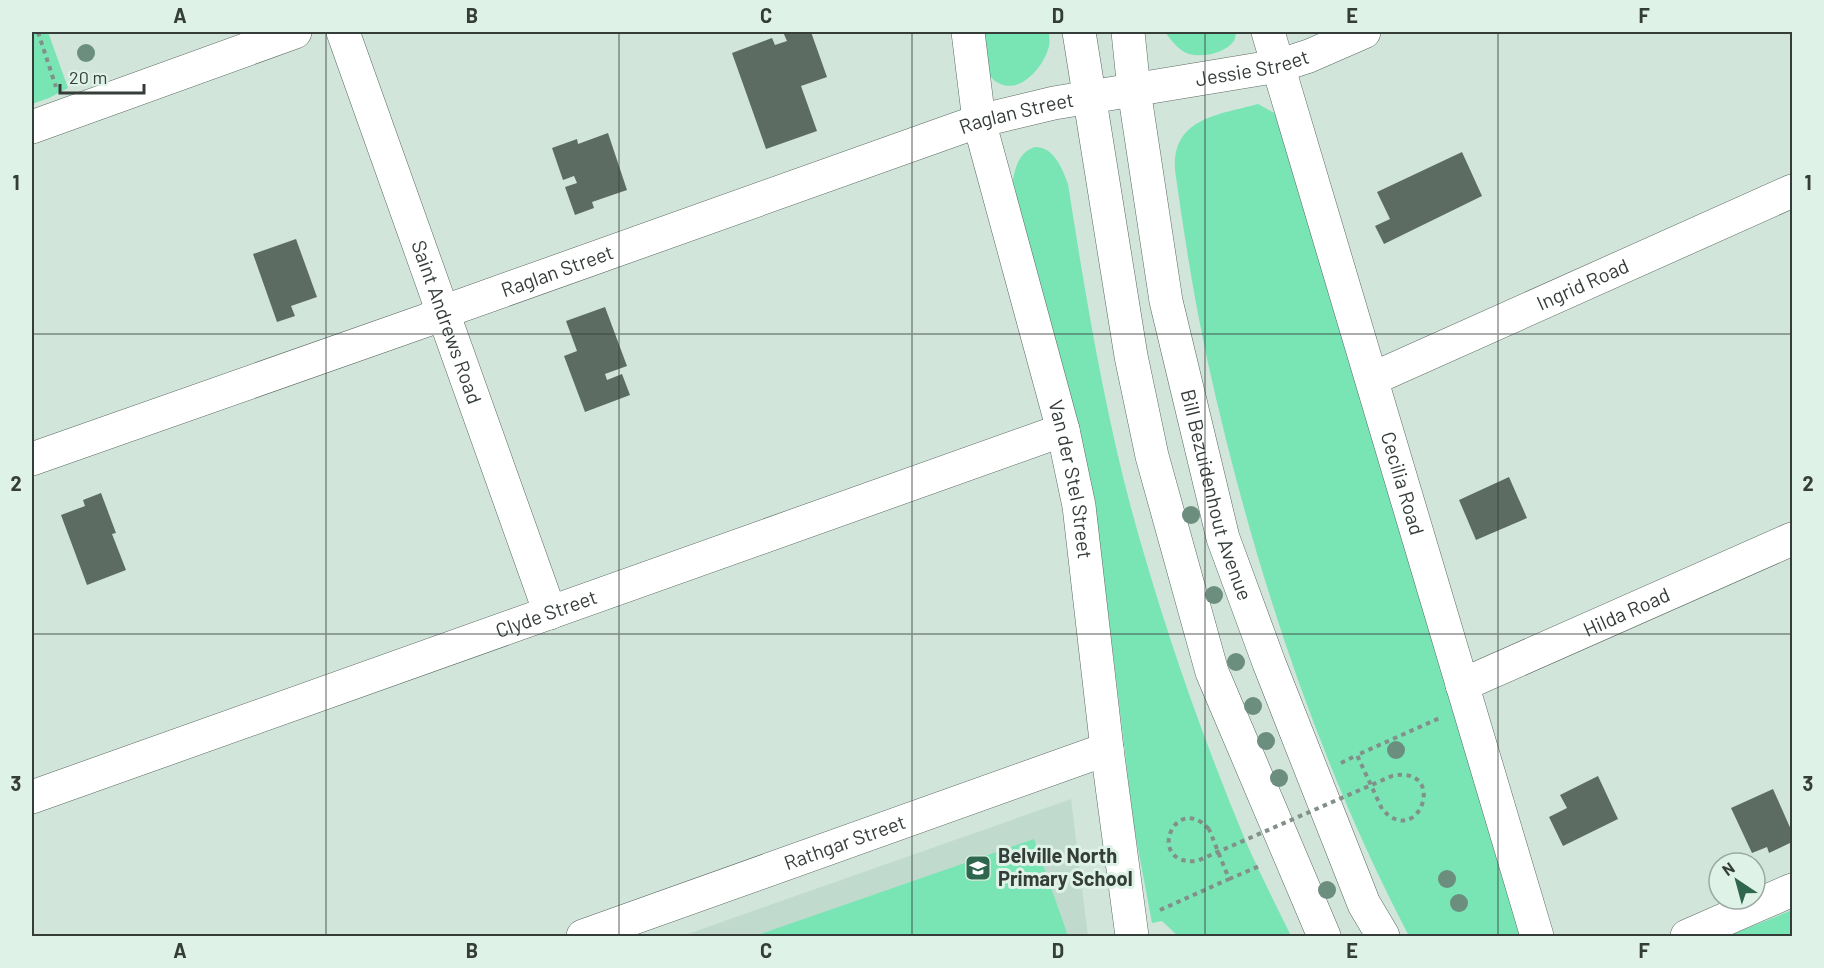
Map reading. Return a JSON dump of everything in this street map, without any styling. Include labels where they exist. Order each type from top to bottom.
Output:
[{"type":"street","points":[[32,128],[295,32]]},
{"type":"street","name":"Saint Andrews Road","points":[[343,32],[550,613]]},
{"type":"street","name":"Van der Stel Street","points":[[968,32],[979,121],[1063,430],[1079,506],[1107,749],[1132,936]]},
{"type":"street","points":[[1079,32],[1131,356],[1152,456],[1212,672],[1324,936]]},
{"type":"street","name":"Bill Bezuidenhout Avenue","points":[[1128,32],[1134,90],[1166,301],[1223,538],[1269,663],[1364,904],[1383,936]]},
{"type":"street","name":"Cecilia Road","points":[[1268,32],[1537,936]]},
{"type":"street","name":"Jessie Street","points":[[1089,98],[1278,66],[1309,56],[1364,32]]},
{"type":"street","name":"Raglan Street","points":[[32,459],[427,320],[442,312],[979,121],[1054,103],[1089,98]]},
{"type":"street","name":"Ingrid Road","points":[[1372,379],[1792,191]]},
{"type":"street","name":"Clyde Street","points":[[32,797],[1063,430]]},
{"type":"street","name":"Hilda Road","points":[[1462,685],[1792,538]]},
{"type":"street","name":"Rathgar Street","points":[[583,936],[1107,749]]},
{"type":"street","points":[[1687,936],[1792,890]]},
{"type":"path","points":[[38,32],[58,93]]},
{"type":"path","points":[[1229,879],[1209,829],[1203,822],[1186,818],[1172,828],[1168,836],[1168,845],[1172,853],[1188,862],[1197,861],[1392,776],[1401,774],[1418,780],[1425,796],[1419,813],[1412,818],[1404,820],[1388,816],[1382,809],[1357,755],[1442,717]]},
{"type":"path","points":[[1158,911],[1264,864]]},
{"type":"shaded area","name":"Belville North Primary School","points":[[1071,799],[1088,936],[682,936]]},
{"type":"green space","points":[[32,32],[48,32],[68,88],[32,104]]},
{"type":"green space","points":[[983,32],[1049,32],[1049,46],[1043,61],[1026,80],[1011,86],[1003,85],[993,79],[988,72]]},
{"type":"green space","points":[[1165,32],[1236,32],[1234,41],[1225,49],[1213,54],[1201,55],[1189,54],[1182,50]]},
{"type":"green space","points":[[1258,104],[1276,114],[1522,936],[1409,936],[1344,798],[1316,728],[1266,584],[1225,437],[1208,363],[1175,170],[1176,153],[1181,139],[1189,129],[1213,116]]},
{"type":"green space","points":[[1035,147],[1052,154],[1060,165],[1068,184],[1103,388],[1131,508],[1169,635],[1229,801],[1251,854],[1291,936],[1178,936],[1162,921],[1152,923],[1134,827],[1097,520],[1012,184],[1021,157],[1029,149]]},
{"type":"green space","points":[[1034,839],[1068,936],[755,936]]},
{"type":"green space","points":[[1792,910],[1792,936],[1728,936]]},
{"type":"building","points":[[783,32],[811,32],[827,77],[801,86],[817,131],[766,149],[732,53],[772,38],[775,45],[787,41]]},
{"type":"building","points":[[608,133],[627,190],[592,202],[594,208],[575,215],[565,187],[577,183],[574,176],[563,180],[552,148],[577,139],[578,144]]},
{"type":"building","points":[[1462,152],[1482,196],[1384,244],[1375,226],[1390,219],[1377,192]]},
{"type":"building","points":[[296,239],[317,297],[291,306],[295,316],[277,322],[253,254]]},
{"type":"building","points":[[605,307],[627,366],[605,374],[607,380],[622,374],[630,395],[585,412],[564,356],[577,351],[566,321]]},
{"type":"building","points":[[1509,477],[1527,518],[1476,540],[1459,500]]},
{"type":"building","points":[[101,493],[116,533],[112,534],[126,570],[87,585],[61,515],[85,506],[83,500]]},
{"type":"building","points":[[1598,776],[1618,819],[1563,846],[1549,817],[1567,808],[1560,795]]},
{"type":"building","points":[[1773,789],[1792,832],[1792,842],[1769,853],[1767,847],[1751,851],[1731,808]]},
{"type":"place","name":"Belville North Primary School","points":[[978,868]]}]
